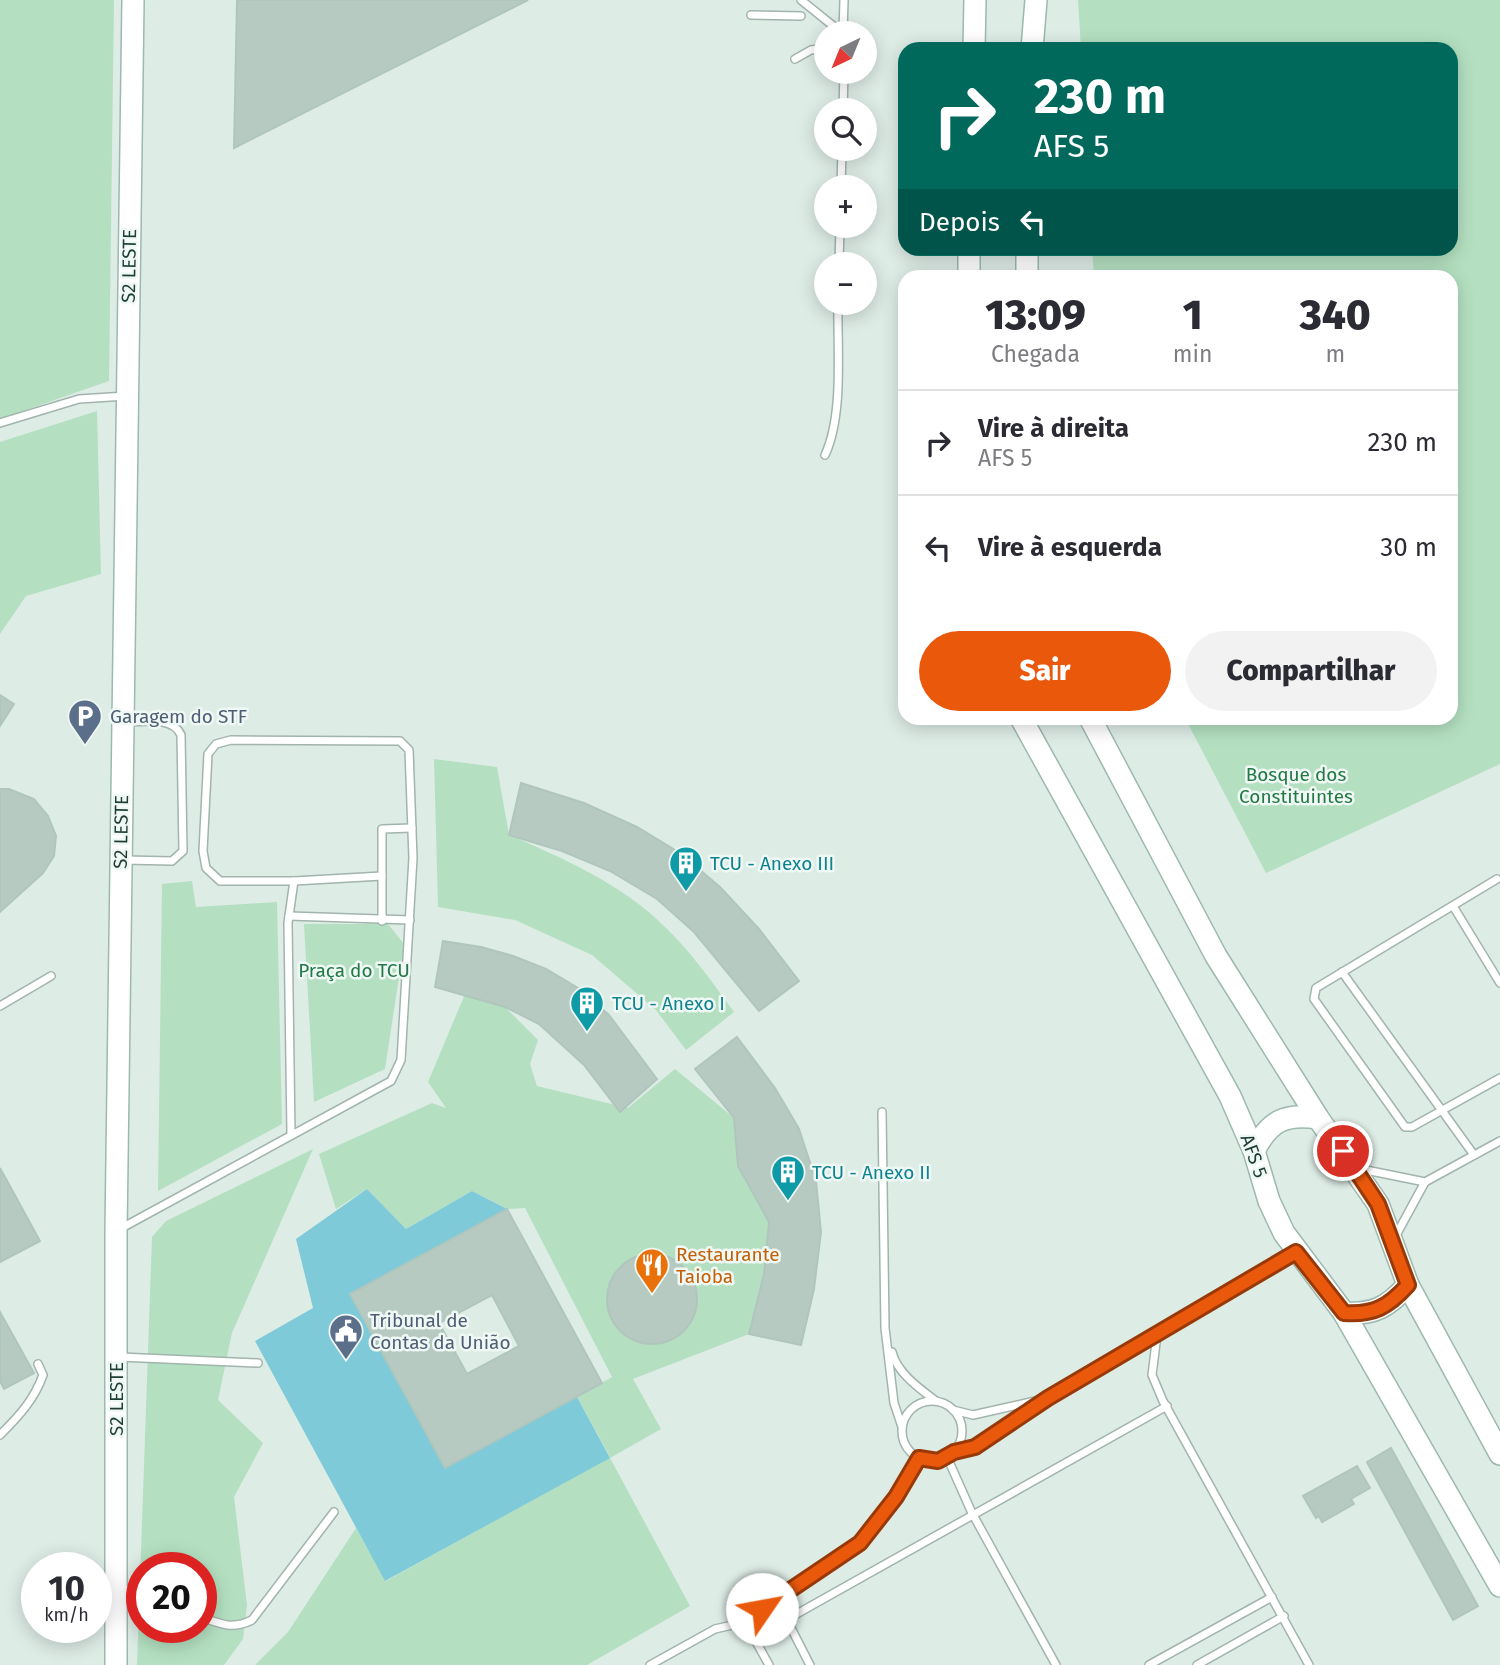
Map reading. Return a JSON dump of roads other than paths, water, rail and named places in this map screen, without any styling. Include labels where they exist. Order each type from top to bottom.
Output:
[{"type":"main road","name":"S2 LESTE","points":[[116,1665],[116,1231],[133,0]]},
{"type":"main road","points":[[974,42],[975,0]]},
{"type":"main road","points":[[1033,42],[1036,0]]},
{"type":"main road","name":"AFS 5","points":[[1025,725],[1230,1096],[1254,1151],[1269,1201],[1296,1252],[1344,1313],[1500,1586]]},
{"type":"main road","points":[[1094,725],[1216,956],[1318,1118],[1378,1204],[1408,1285],[1500,1454]]},
{"type":"main road","points":[[1254,1151],[1263,1132],[1280,1118],[1300,1115],[1318,1118]]},
{"type":"main road","points":[[1344,1313],[1365,1315],[1382,1310],[1408,1285]]},
{"type":"lane","points":[[801,0],[828,21]]},
{"type":"lane","points":[[844,21],[845,0]]},
{"type":"lane","points":[[751,15],[801,16]]},
{"type":"lane","points":[[795,60],[814,50]]},
{"type":"lane","points":[[825,455],[832,440],[835,414],[838,315]]},
{"type":"lane","points":[[0,423],[79,399],[127,397]]},
{"type":"lane","points":[[120,860],[172,861],[183,851],[178,728],[169,723],[122,722]]},
{"type":"lane","points":[[116,1231],[391,1081],[401,1060],[410,920],[412,828],[409,750],[400,741],[232,740],[216,744],[208,754],[204,851],[206,869],[220,881],[294,881],[382,876]]},
{"type":"lane","points":[[382,921],[383,829],[412,828]]},
{"type":"lane","points":[[1499,880],[1316,988],[1314,999],[1400,1123],[1412,1127],[1500,1078]]},
{"type":"lane","points":[[291,1134],[289,916],[294,881]]},
{"type":"lane","points":[[1453,906],[1500,983]]},
{"type":"lane","points":[[289,916],[410,920]]},
{"type":"lane","points":[[1342,972],[1475,1154]]},
{"type":"lane","points":[[0,1006],[51,976]]},
{"type":"lane","points":[[882,1112],[885,1328],[894,1403],[906,1446],[919,1458],[928,1461],[975,1447],[1048,1398],[1296,1252]]},
{"type":"lane","points":[[1392,1242],[1425,1182],[1500,1141]]},
{"type":"lane","points":[[1355,1168],[1425,1182]]},
{"type":"lane","points":[[885,1328],[894,1359],[914,1384],[936,1401],[952,1409],[973,1415],[1048,1398]]},
{"type":"lane","points":[[1157,1335],[1152,1358],[1152,1375],[1309,1665]]},
{"type":"lane","points":[[116,1356],[258,1363]]},
{"type":"lane","points":[[0,1434],[22,1413],[37,1393],[43,1375],[38,1364]]},
{"type":"lane","points":[[902,1427],[910,1411],[917,1405],[936,1401]]},
{"type":"lane","points":[[810,1665],[790,1626],[793,1616],[972,1513],[1167,1406]]},
{"type":"lane","points":[[952,1409],[958,1417],[962,1435],[954,1452]]},
{"type":"lane","points":[[947,1457],[972,1513],[1056,1665]]},
{"type":"lane","points":[[650,1665],[715,1629],[741,1623],[860,1543],[896,1497],[919,1458]]},
{"type":"lane","points":[[217,1622],[237,1627],[252,1620],[334,1512]]},
{"type":"lane","points":[[116,1586],[126,1589]]},
{"type":"lane","points":[[1149,1665],[1272,1597]]},
{"type":"lane","points":[[1197,1665],[1284,1616]]},
{"type":"lane","points":[[741,1623],[748,1627],[769,1665]]},
{"type":"water","points":[[367,1189],[406,1229],[472,1191],[507,1209],[350,1295],[445,1468],[577,1397],[610,1458],[385,1581],[255,1341],[313,1308],[296,1239]]},
{"type":"place","name":"Garagem do STF","points":[[85,746]]},
{"type":"place","name":"TCU - Anexo III","points":[[686,893]]},
{"type":"place","name":"TCU - Anexo I","points":[[587,1033]]},
{"type":"place","name":"TCU - Anexo II","points":[[788,1202]]},
{"type":"place","name":"Restaurante Taioba","points":[[652,1295]]},
{"type":"place","name":"Tribunal de Contas da União","points":[[346,1361]]},
{"type":"park label","name":"Bosque dos Constituintes","points":[[1296,785]]},
{"type":"park label","name":"Praça do TCU","points":[[354,970]]}]
